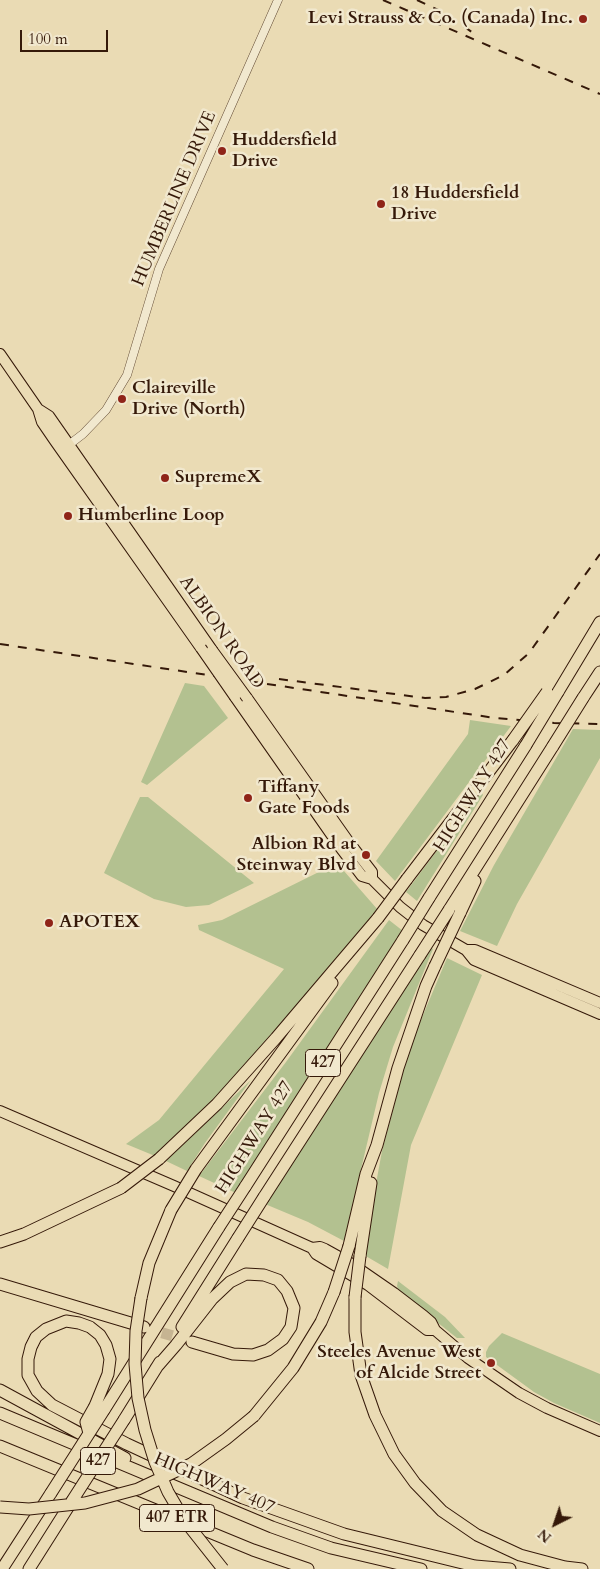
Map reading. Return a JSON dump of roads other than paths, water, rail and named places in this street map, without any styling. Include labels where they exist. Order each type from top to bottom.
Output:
[{"type":"highway","name":"HIGHWAY 427","points":[[99,1408],[219,1228],[403,940],[526,745],[553,692],[571,670],[600,622]]},
{"type":"highway","points":[[0,1507],[29,1509],[85,1503],[138,1489],[191,1464],[254,1416],[293,1368],[321,1322],[334,1292],[366,1174],[377,1145],[398,1068],[426,986],[455,911],[489,849],[600,672]]},
{"type":"highway","points":[[223,1569],[185,1521],[168,1492],[155,1462],[145,1430],[138,1398],[136,1331],[140,1298],[149,1263],[171,1210],[196,1169],[407,879],[513,740],[553,692]]},
{"type":"highway","name":"427","points":[[29,1569],[264,1197],[420,955],[455,911]]},
{"type":"highway","points":[[0,1242],[24,1234],[121,1188],[159,1159],[217,1104],[378,918]]},
{"type":"highway","points":[[377,1145],[355,1297],[355,1332],[361,1375],[375,1415],[390,1446],[415,1482],[442,1511],[477,1535],[520,1555],[565,1567],[582,1569]]},
{"type":"highway","points":[[156,1368],[212,1299],[230,1282],[246,1274],[264,1275],[278,1280],[288,1291],[294,1308],[291,1327],[283,1339],[268,1350],[253,1355],[233,1354],[192,1342]]},
{"type":"highway","points":[[0,1284],[144,1327]]},
{"type":"highway","points":[[99,1408],[110,1359],[106,1345],[100,1335],[90,1326],[66,1320],[46,1329],[36,1337],[28,1359],[28,1374],[37,1391],[52,1405],[127,1444],[243,1498],[344,1534],[475,1566],[510,1569]]},
{"type":"highway","points":[[0,1390],[184,1490]]},
{"type":"highway","name":"427","points":[[2,1569],[89,1434],[86,1422],[99,1408]]},
{"type":"highway","name":"HIGHWAY 407","points":[[0,1413],[272,1527],[331,1548],[420,1569]]},
{"type":"highway","name":"407 ETR","points":[[0,1446],[253,1550],[308,1569]]},
{"type":"main road","name":"ALBION ROAD","points":[[0,354],[38,409],[42,422],[65,448],[247,698],[344,836],[372,872],[372,879]]},
{"type":"main road","name":"ALBION ROAD","points":[[65,448],[235,697],[362,876],[372,879],[400,907],[423,925],[466,950],[474,960],[600,1014]]},
{"type":"main road","name":"ALBION ROAD","points":[[466,950],[476,950],[600,1003]]},
{"type":"main road","points":[[0,1112],[174,1186],[312,1248],[316,1254],[368,1285],[427,1330],[435,1330],[468,1358],[519,1393],[546,1408],[600,1431]]},
{"type":"street","name":"HUMBERLINE DRIVE","points":[[65,448],[106,410],[127,374],[159,269],[278,0]]},
{"type":"tunnel","points":[[146,1328],[190,1341]]},
{"type":"railway","points":[[383,0],[600,94]]},
{"type":"railway","points":[[417,0],[445,13],[476,35]]},
{"type":"railway","points":[[279,679],[425,698],[446,697],[475,689],[504,675],[529,653],[600,554]]},
{"type":"railway","points":[[0,644],[495,718],[554,723],[600,724]]},
{"type":"place","name":"Levi Strauss & Co. (Canada) Inc.","points":[[583,19]]},
{"type":"place","name":"Huddersfield Drive","points":[[222,151]]},
{"type":"place","name":"18 Huddersfield Drive","points":[[381,204]]},
{"type":"place","name":"Claireville Drive (North)","points":[[122,399]]},
{"type":"place","name":"SupremeX","points":[[165,478]]},
{"type":"place","name":"Humberline Loop","points":[[68,516]]},
{"type":"place","name":"Tiffany Gate Foods","points":[[248,798]]},
{"type":"place","name":"Albion Rd at Steinway Blvd","points":[[366,855]]},
{"type":"place","name":"APOTEX","points":[[49,923]]},
{"type":"place","name":"Steeles Avenue West of Alcide Street","points":[[491,1363]]}]
